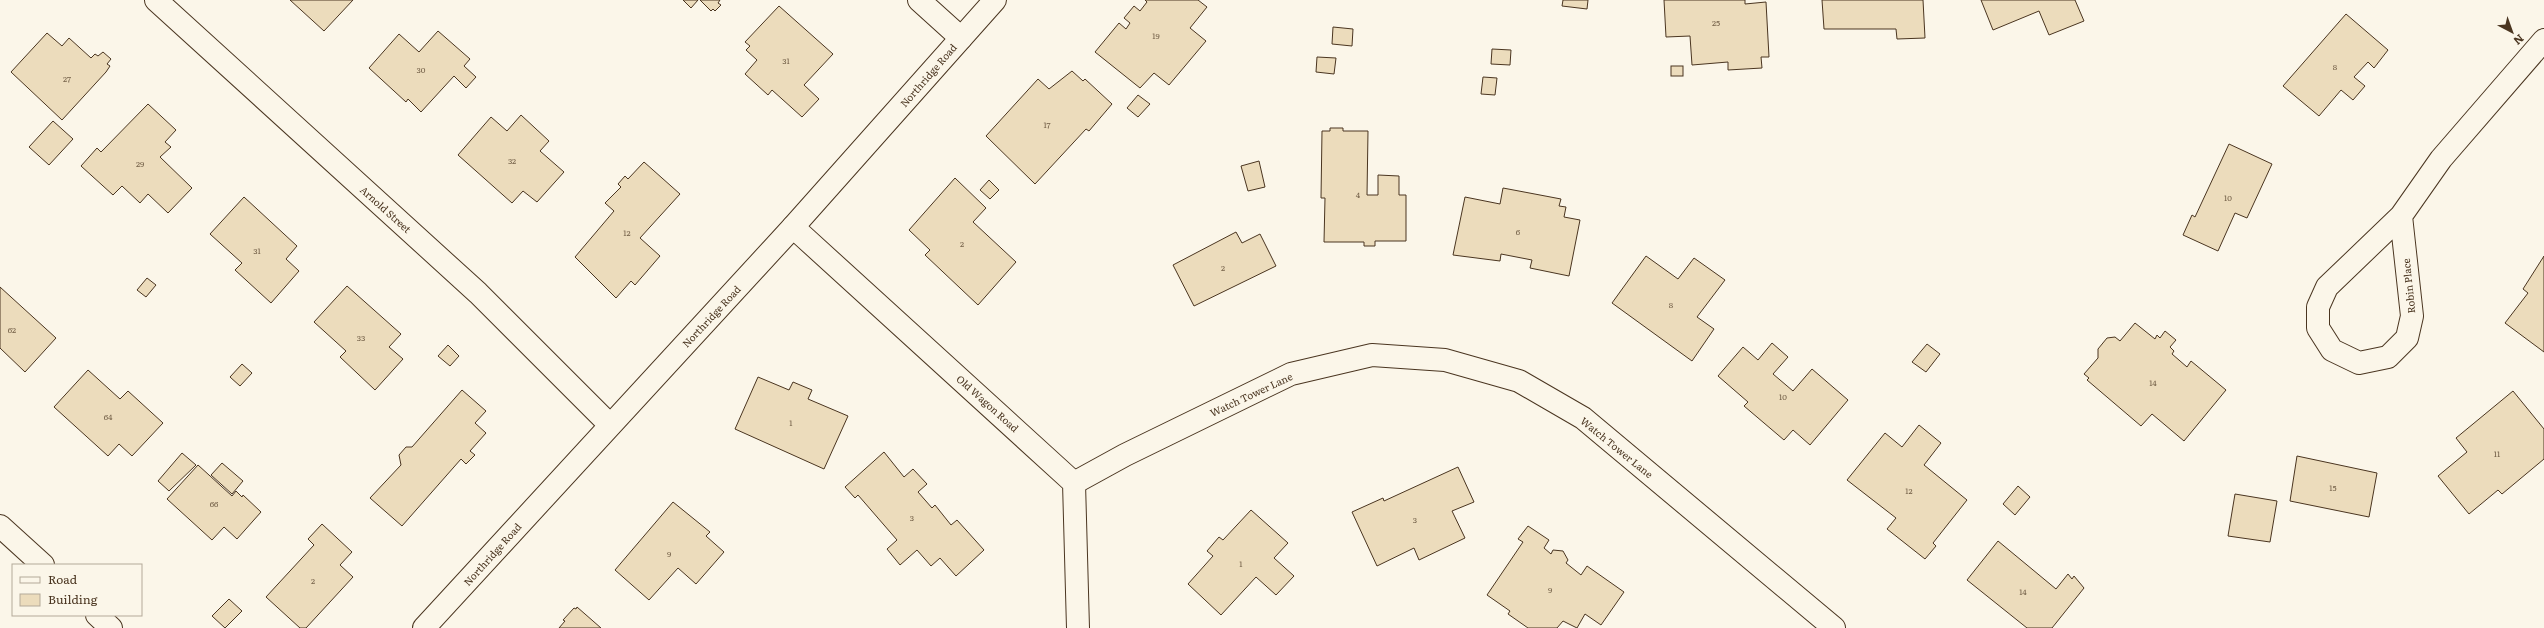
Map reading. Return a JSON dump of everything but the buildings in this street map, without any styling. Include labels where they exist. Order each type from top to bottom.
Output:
[{"type":"street","name":"Arnold Street","points":[[156,0],[478,293],[610,425]]},
{"type":"street","points":[[919,0],[961,38]]},
{"type":"street","name":"Northridge Road","points":[[424,628],[793,228],[995,0]]},
{"type":"street","name":"Robin Place","points":[[2401,216],[2412,316],[2407,338],[2388,357],[2359,363],[2332,350],[2318,328],[2318,307],[2327,287],[2401,216],[2441,159],[2544,40]]},
{"type":"street","name":"Old Wagon Road","points":[[793,228],[1074,483]]},
{"type":"street","name":"Watch Tower Lane","points":[[1074,483],[1125,455],[1291,374],[1372,354],[1445,360],[1518,381],[1583,418],[1834,628]]},
{"type":"street","points":[[1074,483],[1078,628]]},
{"type":"street","points":[[0,526],[42,564]]},
{"type":"street","points":[[98,616],[105,628]]},
{"type":"street","points":[[98,616],[111,628]]}]
